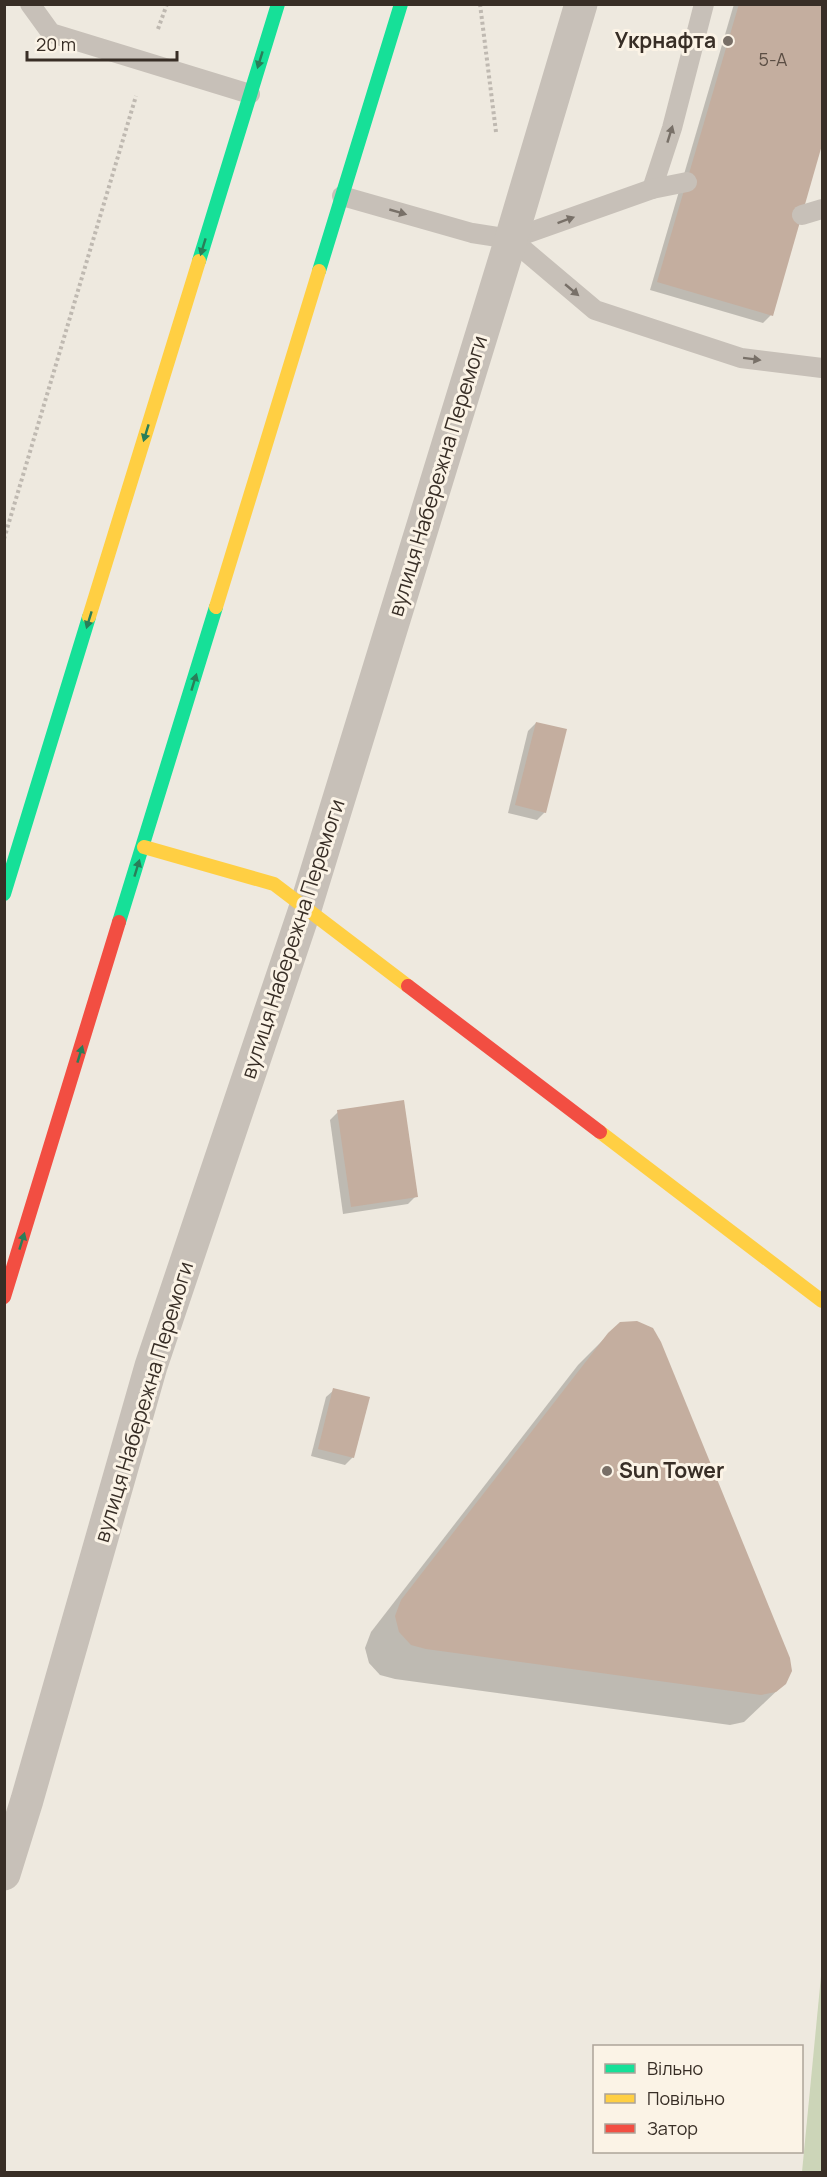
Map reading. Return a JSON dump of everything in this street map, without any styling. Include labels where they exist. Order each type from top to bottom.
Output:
[{"type":"main road","points":[[4,894],[278,4]]},
{"type":"main road","points":[[4,1297],[401,4]]},
{"type":"main road","points":[[144,847],[274,884],[822,1301]]},
{"type":"street","name":"вулиця Набережна Перемоги","points":[[4,1874],[34,1777],[151,1366],[305,909],[581,4]]},
{"type":"lane","points":[[30,4],[51,33],[250,94]]},
{"type":"lane","points":[[652,189],[672,128],[704,4]]},
{"type":"lane","points":[[342,196],[472,233],[511,239],[652,189],[687,182]]},
{"type":"lane","points":[[802,215],[822,209]]},
{"type":"lane","points":[[511,239],[595,309],[741,358],[822,368]]},
{"type":"path","points":[[4,539],[146,63],[167,4]]},
{"type":"path","points":[[480,4],[496,136]]},
{"type":"green space","points":[[822,1966],[822,2172],[802,2172]]},
{"type":"building","points":[[739,4],[822,4],[822,145],[773,316],[657,282]]},
{"type":"building","points":[[536,722],[567,729],[546,813],[515,805]]},
{"type":"building","points":[[404,1100],[418,1197],[351,1207],[337,1110]]},
{"type":"building","name":"Sun Tower","points":[[637,1321],[653,1328],[661,1342],[790,1658],[792,1671],[786,1684],[776,1692],[761,1695],[426,1649],[411,1645],[399,1632],[395,1616],[401,1600],[608,1333],[620,1322]]},
{"type":"building","points":[[333,1388],[370,1397],[354,1458],[318,1449]]},
{"type":"traffic: fast","points":[[199,261],[278,4]]},
{"type":"traffic: fast","points":[[319,271],[401,4]]},
{"type":"traffic: fast","points":[[119,922],[216,607]]},
{"type":"traffic: fast","points":[[4,894],[89,617]]},
{"type":"traffic: slow","points":[[89,617],[199,261]]},
{"type":"traffic: slow","points":[[216,607],[319,271]]},
{"type":"traffic: slow","points":[[144,847],[274,884],[408,986]]},
{"type":"traffic: slow","points":[[600,1132],[822,1301]]},
{"type":"traffic: jam","points":[[4,1297],[119,922]]},
{"type":"traffic: jam","points":[[408,986],[600,1132]]},
{"type":"place","name":"Укрнафта","points":[[728,41]]},
{"type":"place","name":"Sun Tower","points":[[607,1471]]}]
